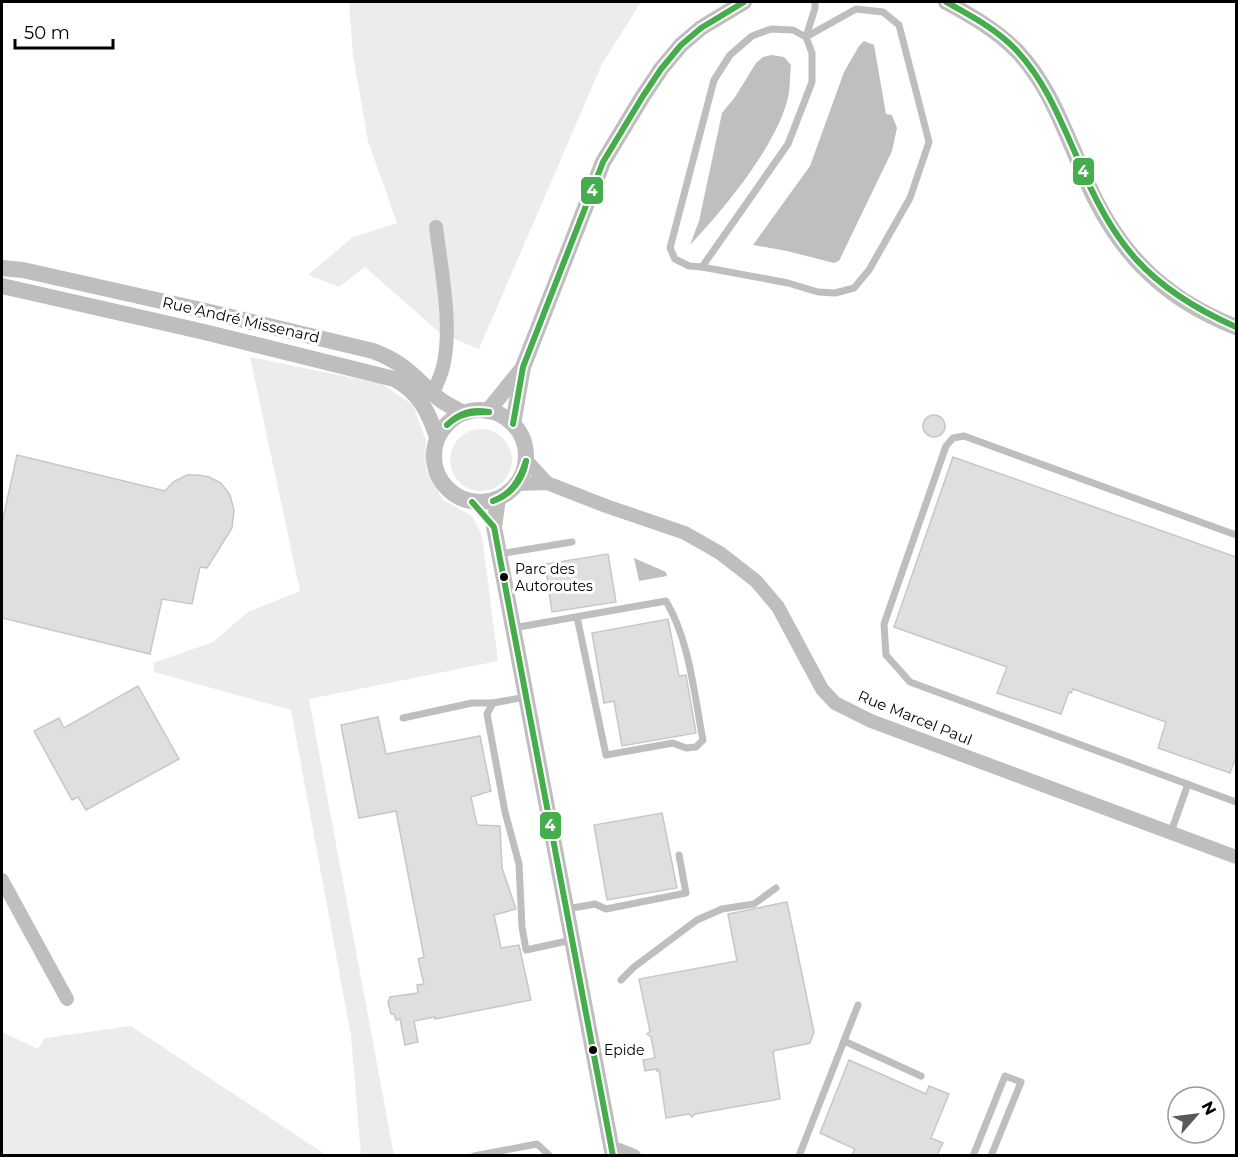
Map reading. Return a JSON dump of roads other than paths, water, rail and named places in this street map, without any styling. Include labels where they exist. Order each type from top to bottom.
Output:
[{"type":"street","points":[[513,424],[523,367],[603,162],[661,69],[681,45],[701,28],[744,2]]},
{"type":"street","points":[[946,2],[982,22],[1017,52],[1047,92],[1063,123],[1082,173],[1101,212],[1119,240],[1142,268],[1168,291],[1211,317],[1236,327]]},
{"type":"street","points":[[433,393],[443,366],[446,345],[445,304],[436,228]]},
{"type":"street","name":"Rue André Missenard","points":[[2,268],[34,272],[358,347],[389,357],[409,370],[443,402],[463,413]]},
{"type":"street","name":"Rue André Missenard","points":[[2,286],[394,379],[407,386],[421,399],[437,437]]},
{"type":"street","points":[[353,368],[358,347]]},
{"type":"street","points":[[488,411],[523,367]]},
{"type":"street","points":[[476,410],[488,411],[502,415],[513,424],[521,435],[526,460],[518,484],[509,493],[487,503],[472,502],[453,494],[439,479],[434,465],[433,451],[437,437],[452,419],[476,410]]},
{"type":"street","name":"Rue Marcel Paul","points":[[526,460],[547,483]]},
{"type":"street","name":"Rue Marcel Paul","points":[[518,484],[547,483],[685,533],[720,553],[756,581],[778,607],[822,689],[835,702],[871,721],[1236,857]]},
{"type":"street","points":[[498,499],[494,527],[613,1153],[619,1150],[634,1155]]},
{"type":"street","points":[[472,502],[494,527]]},
{"type":"street","points":[[2,880],[67,999]]},
{"type":"lane","points":[[702,267],[788,144],[812,81],[812,53],[806,37],[815,2]]},
{"type":"lane","points":[[856,9],[883,12],[899,25],[929,142],[910,198],[869,270],[854,288],[835,293],[818,292],[788,283],[688,266],[675,260],[670,248],[714,80],[730,55],[752,36],[771,29],[793,30],[806,37],[856,9]]},
{"type":"lane","points":[[1236,535],[964,436],[953,438],[946,446],[884,624],[886,655],[910,682],[1236,802]]},
{"type":"lane","points":[[499,554],[572,542]]},
{"type":"lane","points":[[513,628],[666,601],[676,618],[691,673],[703,740],[696,747],[686,748],[673,743],[606,755],[577,617]]},
{"type":"lane","points":[[403,718],[472,702],[493,703],[526,697]]},
{"type":"lane","points":[[493,703],[487,714],[505,812],[519,864],[522,927],[526,950],[572,940]]},
{"type":"lane","points":[[1171,832],[1188,784]]},
{"type":"lane","points":[[566,909],[595,904],[606,909],[686,893],[679,855]]},
{"type":"lane","points":[[621,980],[634,967],[697,921],[723,909],[754,904],[776,888]]},
{"type":"lane","points":[[799,1155],[858,1005]]},
{"type":"lane","points":[[844,1041],[921,1076]]},
{"type":"lane","points":[[973,1155],[1005,1076],[1021,1082],[991,1155]]},
{"type":"lane","points":[[474,1155],[537,1144],[550,1155]]},
{"type":"place","name":"Parc des Autoroutes","points":[[504,577]]},
{"type":"place","name":"Epide","points":[[593,1050]]}]
